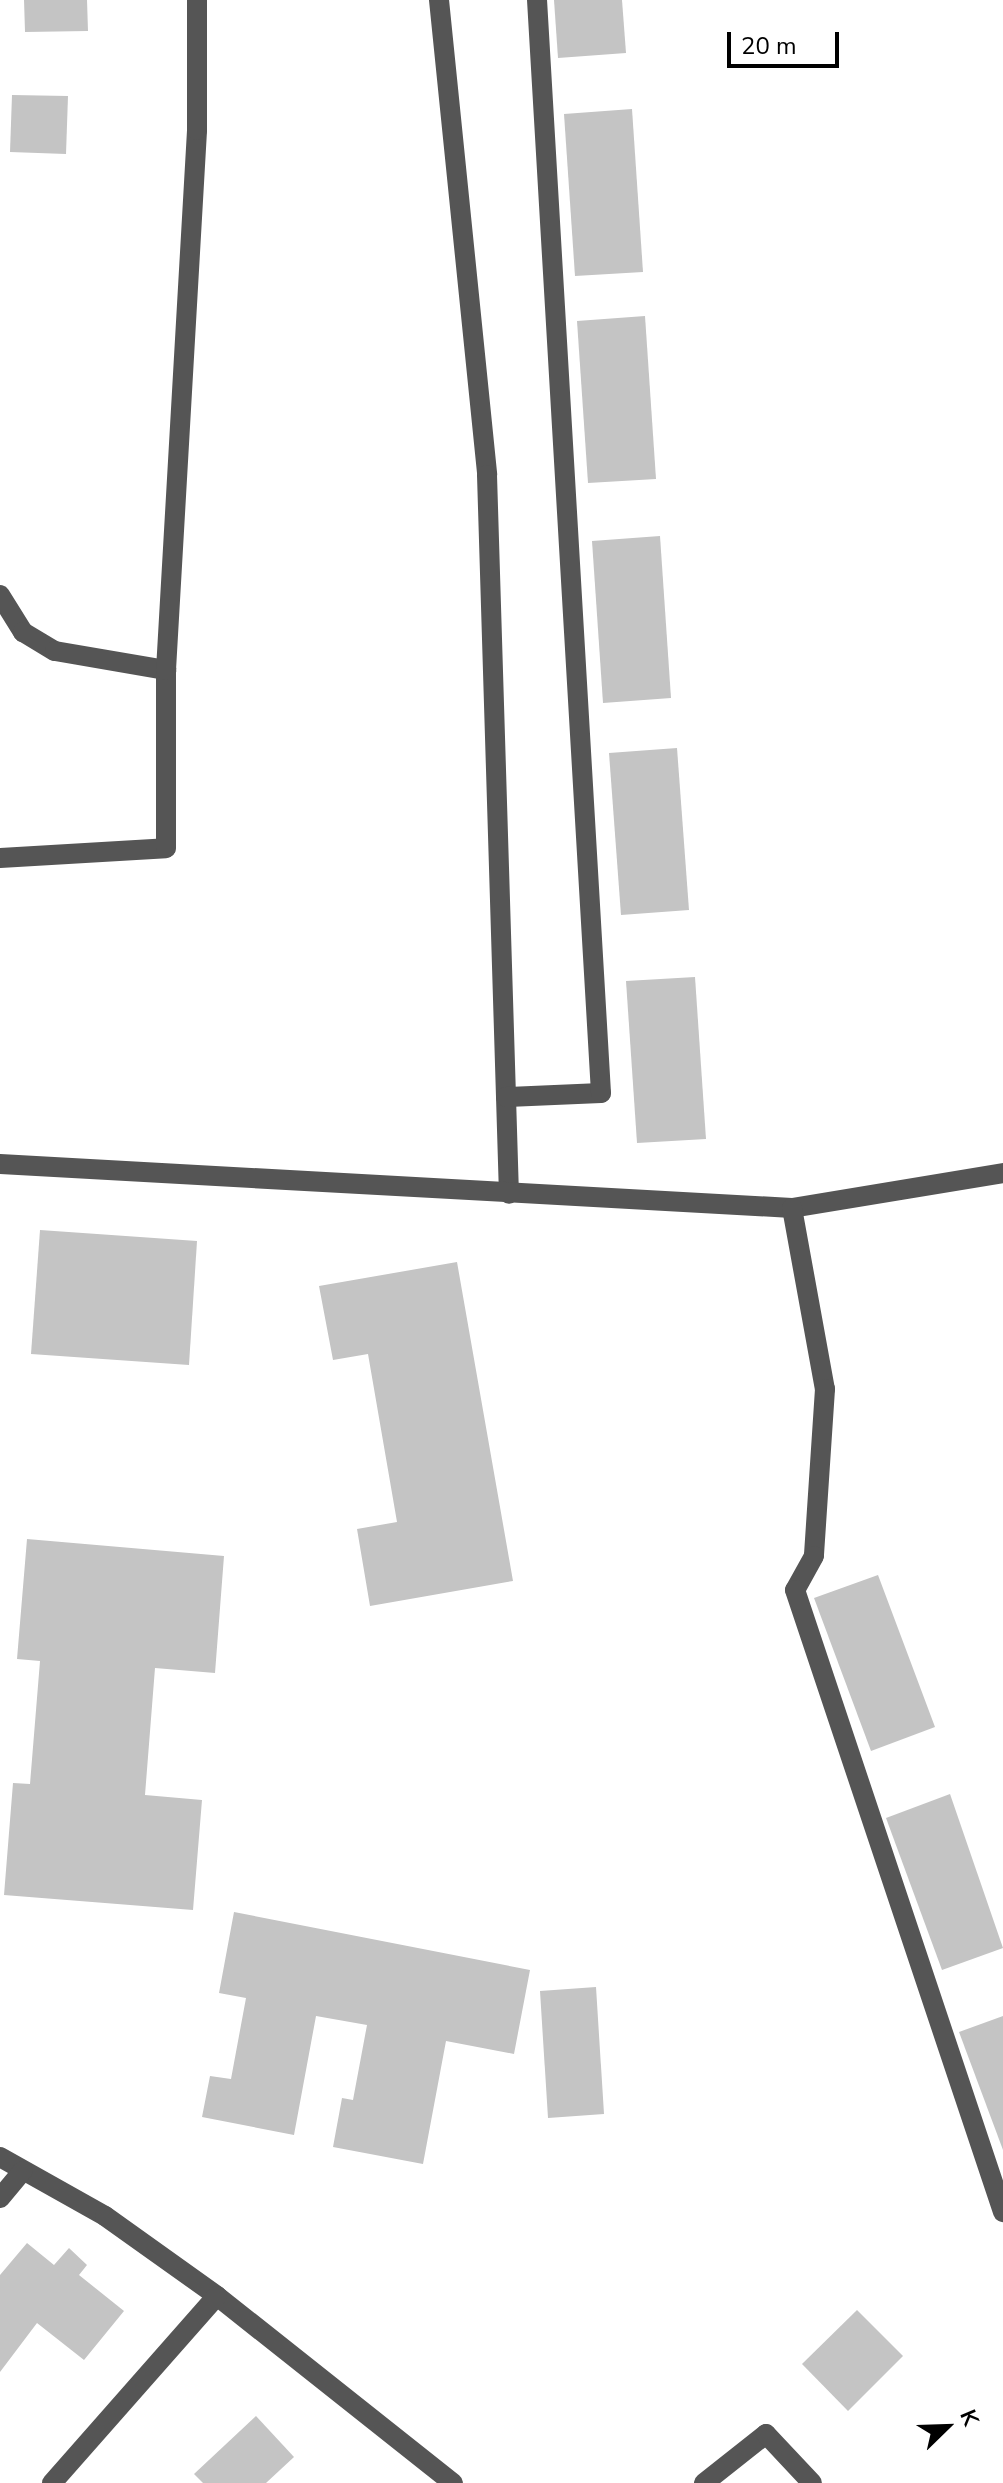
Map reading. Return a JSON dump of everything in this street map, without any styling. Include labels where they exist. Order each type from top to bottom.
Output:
[{"type":"street","points":[[0,858],[166,848],[166,670],[197,0]]},
{"type":"street","points":[[439,0],[487,475],[509,1194]]},
{"type":"street","points":[[506,1097],[601,1093],[537,0]]},
{"type":"street","points":[[0,595],[23,632],[55,651],[166,670]]},
{"type":"street","points":[[0,1164],[792,1208],[1003,1173]]},
{"type":"street","points":[[792,1208],[814,1305],[825,1414],[814,1556],[795,1590],[1003,2212]]},
{"type":"street","points":[[0,2157],[105,2216],[217,2296],[453,2483]]},
{"type":"street","points":[[0,2198],[23,2171]]},
{"type":"street","points":[[52,2483],[217,2296]]},
{"type":"street","points":[[704,2483],[766,2434],[812,2483]]},
{"type":"building","points":[[24,0],[87,0],[88,31],[25,32]]},
{"type":"building","points":[[554,0],[622,0],[626,53],[558,58]]},
{"type":"building","points":[[12,95],[68,96],[66,154],[10,152]]},
{"type":"building","points":[[632,109],[643,272],[575,276],[564,114]]},
{"type":"building","points":[[645,316],[656,479],[588,483],[577,321]]},
{"type":"building","points":[[660,536],[671,698],[603,703],[592,541]]},
{"type":"building","points":[[677,748],[689,910],[621,915],[609,753]]},
{"type":"building","points":[[695,977],[706,1139],[637,1143],[626,981]]},
{"type":"building","points":[[40,1230],[197,1241],[189,1365],[31,1354]]},
{"type":"building","points":[[457,1262],[513,1581],[370,1606],[357,1529],[397,1522],[368,1354],[333,1360],[319,1286]]},
{"type":"building","points":[[27,1539],[224,1556],[215,1673],[155,1668],[145,1795],[202,1800],[193,1910],[4,1895],[13,1783],[30,1784],[40,1661],[17,1659]]},
{"type":"building","points":[[878,1575],[935,1727],[871,1751],[814,1598]]},
{"type":"building","points":[[950,1794],[1003,1948],[942,1970],[886,1818]]},
{"type":"building","points":[[234,1912],[530,1970],[514,2054],[446,2041],[423,2164],[333,2147],[342,2098],[353,2100],[367,2025],[316,2016],[294,2135],[202,2117],[210,2076],[231,2079],[246,1998],[219,1993]]},
{"type":"building","points":[[596,1987],[604,2114],[548,2118],[540,1991]]},
{"type":"building","points":[[1003,2016],[1003,2150],[959,2032]]},
{"type":"building","points":[[27,2243],[54,2265],[69,2248],[87,2265],[79,2275],[124,2311],[84,2360],[37,2323],[0,2372],[0,2275]]},
{"type":"building","points":[[857,2310],[903,2356],[848,2411],[802,2364]]},
{"type":"building","points":[[256,2416],[294,2457],[266,2483],[203,2483],[194,2474]]}]
